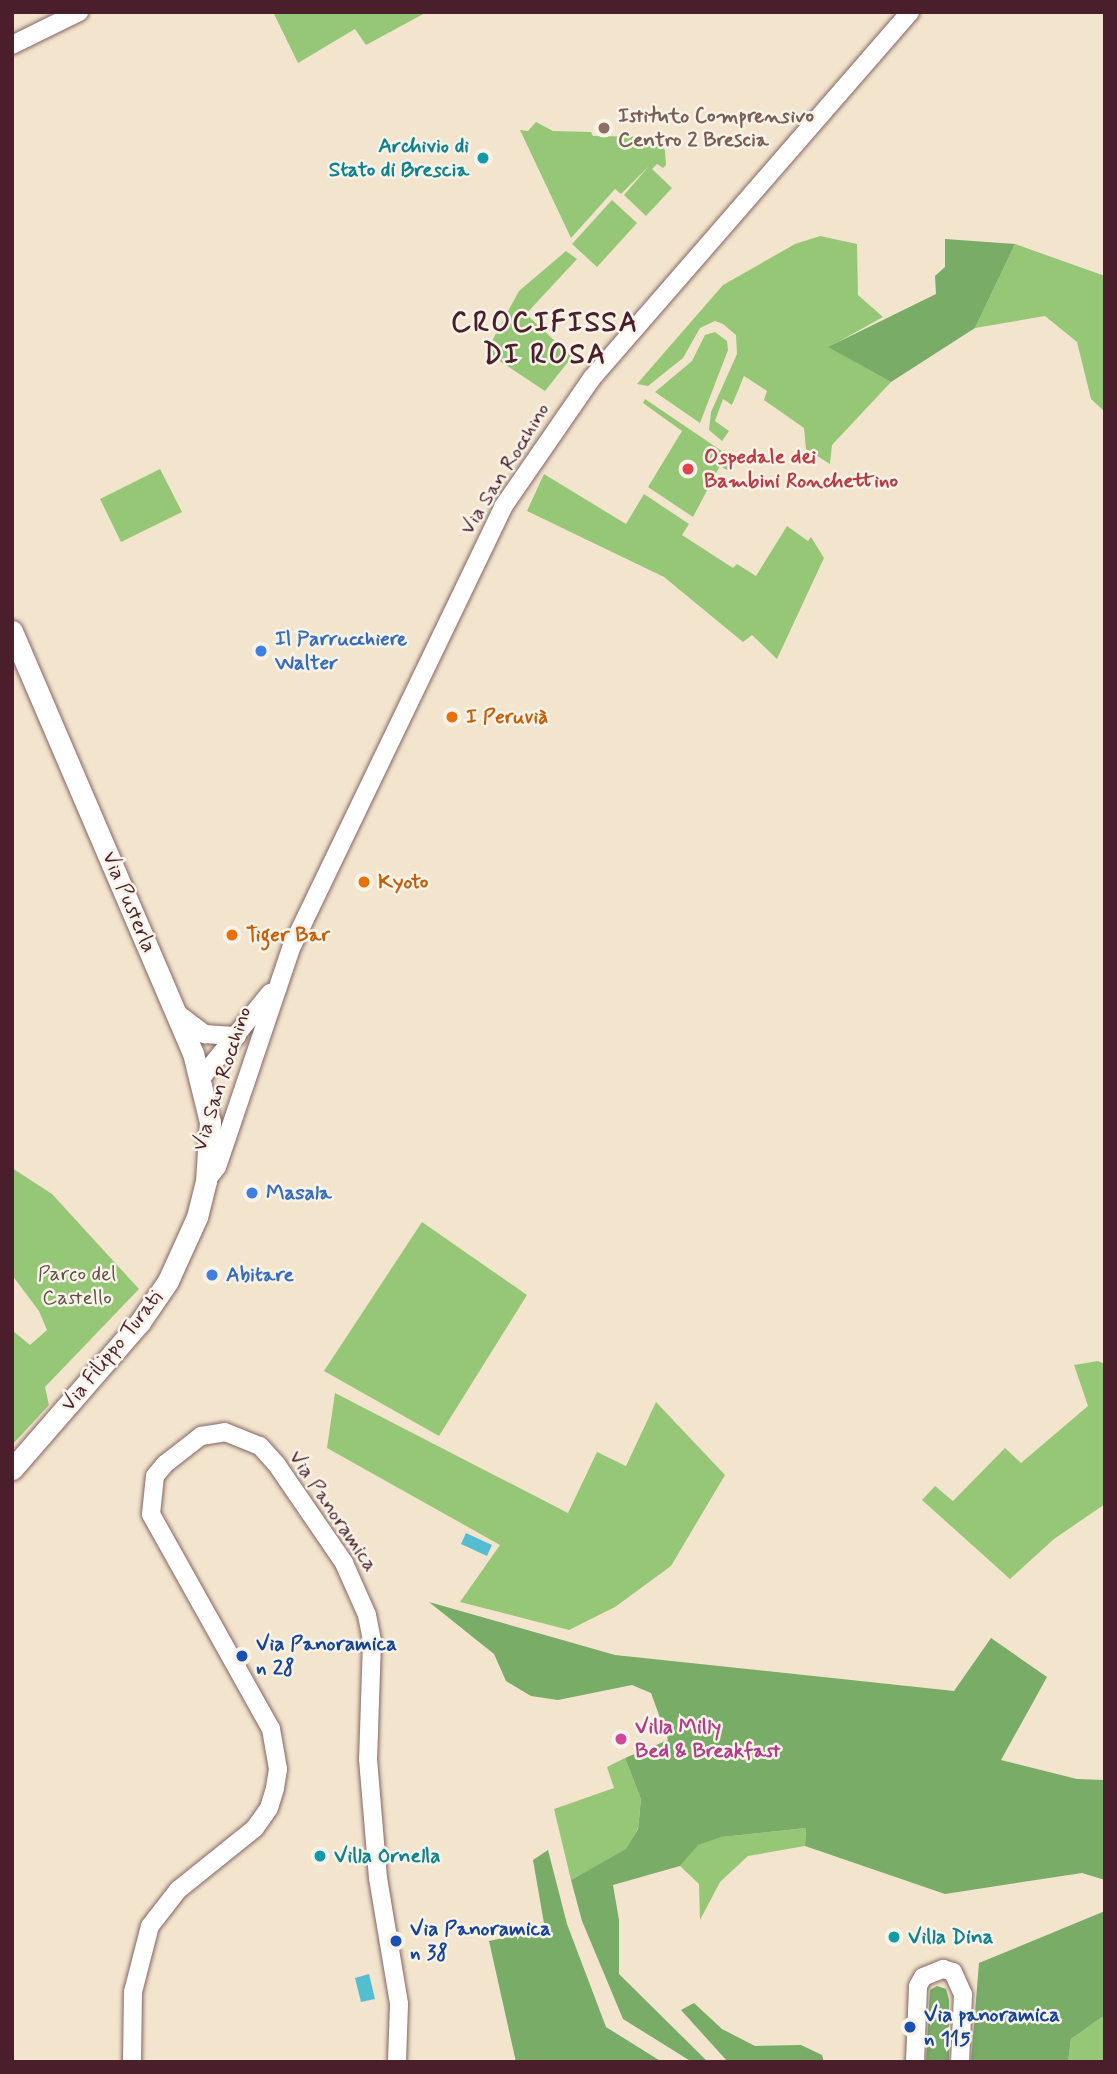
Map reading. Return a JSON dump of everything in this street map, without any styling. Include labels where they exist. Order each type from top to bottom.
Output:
[{"type":"main road","name":"Via Pusterla","points":[[12,631],[202,1077],[210,1122],[206,1181]]},
{"type":"main road","name":"Via Filippo Turati","points":[[12,1469],[154,1303],[181,1257],[206,1181]]},
{"type":"street","points":[[12,45],[79,12]]},
{"type":"street","name":"Via San Rocchino","points":[[206,1181],[217,1167],[274,988],[503,507],[593,378],[910,12]]},
{"type":"street","name":"Via San Rocchino","points":[[202,1077],[274,988]]},
{"type":"street","name":"Via San Rocchino","points":[[174,1010],[205,1034],[237,1036]]},
{"type":"street","name":"Via Panoramica","points":[[132,2062],[133,1992],[150,1927],[187,1882],[230,1852],[255,1828],[269,1808],[278,1769],[271,1729],[151,1514],[155,1476],[165,1464],[201,1436],[225,1432],[260,1446],[277,1465],[344,1563],[367,1615],[372,1642],[368,1759],[378,1878],[399,2004],[397,2062]]},
{"type":"street","points":[[915,2062],[918,1986],[932,1971],[943,1969],[953,1972],[963,1994],[960,2062]]},
{"type":"green space","points":[[273,12],[427,12],[366,45],[355,29],[298,63]]},
{"type":"green space","points":[[536,122],[553,131],[591,132],[593,136],[664,137],[666,165],[663,168],[657,164],[652,169],[672,188],[646,216],[624,195],[649,166],[621,194],[615,189],[571,238],[520,130],[528,131]]},
{"type":"green space","points":[[612,200],[637,223],[597,267],[572,244]]},
{"type":"green space","points":[[820,236],[857,244],[858,295],[883,317],[829,347],[891,382],[832,445],[830,464],[806,449],[804,428],[764,400],[767,391],[744,376],[732,405],[723,399],[715,421],[729,431],[722,441],[709,430],[711,412],[737,354],[736,335],[723,324],[715,321],[700,328],[683,358],[648,386],[637,384],[723,285],[795,244]]},
{"type":"green space","points":[[945,239],[1015,244],[975,328],[891,382],[828,347],[936,294],[935,276],[945,267]]},
{"type":"green space","points":[[1015,244],[1105,276],[1105,412],[1091,399],[1077,342],[1045,316],[975,328]]},
{"type":"green space","points":[[566,251],[577,259],[526,314],[572,357],[545,391],[486,352],[519,291]]},
{"type":"green space","points":[[715,332],[727,341],[728,350],[700,423],[655,392],[692,361],[705,335]]},
{"type":"green space","points":[[645,399],[735,460],[727,470],[720,466],[693,517],[648,487],[682,431],[643,403]]},
{"type":"green space","points":[[160,469],[182,512],[121,542],[100,499]]},
{"type":"green space","points":[[544,474],[626,524],[644,494],[689,524],[682,535],[733,568],[737,564],[756,576],[787,526],[808,541],[811,537],[824,558],[777,659],[752,635],[743,642],[664,577],[527,511]]},
{"type":"green space","name":"Parco del Castello","points":[[12,1168],[52,1194],[139,1289],[45,1387],[49,1405],[12,1445],[12,1330],[30,1345],[47,1330],[39,1311],[12,1275]]},
{"type":"green space","points":[[422,1222],[527,1295],[439,1436],[324,1371]]},
{"type":"green space","points":[[1098,1361],[1105,1364],[1105,1504],[1054,1539],[1010,1579],[922,1500],[935,1486],[953,1501],[1005,1448],[1021,1463],[1088,1406],[1074,1365]]},
{"type":"green space","points":[[335,1393],[568,1513],[597,1452],[626,1466],[656,1402],[725,1475],[671,1566],[615,1607],[569,1630],[460,1602],[500,1545],[327,1448]]},
{"type":"green space","points":[[429,1602],[615,1655],[954,1691],[991,1638],[1047,1677],[1001,1760],[1077,1779],[1105,1780],[1105,1880],[1082,1873],[945,1894],[805,1846],[806,1828],[722,1837],[698,1845],[680,1866],[613,1885],[619,1920],[619,1974],[708,2062],[692,2062],[623,2019],[582,1921],[571,1880],[626,1849],[638,1829],[641,1799],[625,1758],[668,1740],[651,1693],[632,1685],[558,1700],[531,1696],[506,1681],[494,1654]]},
{"type":"green space","points":[[625,1758],[641,1799],[638,1828],[627,1849],[571,1880],[554,1809],[614,1788],[607,1767]]},
{"type":"green space","points":[[806,1828],[805,1846],[748,1856],[720,1882],[700,1920],[699,1884],[680,1866],[697,1845],[722,1837]]},
{"type":"green space","points":[[548,1850],[567,1924],[606,2027],[662,2062],[516,2062],[489,1941],[545,1929],[533,1860]]},
{"type":"green space","points":[[1105,1911],[1105,2015],[1071,2039],[1068,2062],[971,2062],[979,1963]]},
{"type":"green space","points":[[937,1986],[946,1989],[949,2000],[949,2062],[926,2062],[930,1990]]},
{"type":"green space","points":[[694,2003],[722,2029],[755,2046],[801,2045],[822,2055],[824,2062],[728,2062],[681,2010]]},
{"type":"green space","points":[[1105,2015],[1105,2062],[1068,2062],[1071,2039]]},
{"type":"water","points":[[466,1533],[492,1545],[487,1556],[461,1544]]},
{"type":"water","points":[[369,1974],[375,1999],[361,2002],[355,1978]]},
{"type":"place","name":"Istituto Comprensivo Centro 2 Brescia","points":[[604,128]]},
{"type":"place","name":"Archivio di Stato di Brescia","points":[[483,158]]},
{"type":"place","name":"Ospedale dei Bambini Ronchettino","points":[[688,469]]},
{"type":"place","name":"Il Parrucchiere Walter","points":[[261,651]]},
{"type":"place","name":"I Peruvià","points":[[452,717]]},
{"type":"place","name":"Kyoto","points":[[364,882]]},
{"type":"place","name":"Tiger Bar","points":[[232,935]]},
{"type":"place","name":"Masala","points":[[252,1193]]},
{"type":"place","name":"Abitare","points":[[212,1275]]},
{"type":"place","name":"Via Panoramica n 28","points":[[242,1656]]},
{"type":"place","name":"Villa Milly Bed & Breakfast","points":[[621,1739]]},
{"type":"place","name":"Villa Ornella","points":[[320,1856]]},
{"type":"place","name":"Villa Dina","points":[[894,1937]]},
{"type":"place","name":"Via Panoramica n 38","points":[[396,1941]]},
{"type":"place","name":"Via panoramica n 115","points":[[910,2027]]},
{"type":"district","name":"CROCIFISSA DI ROSA","points":[[545,340]]}]
